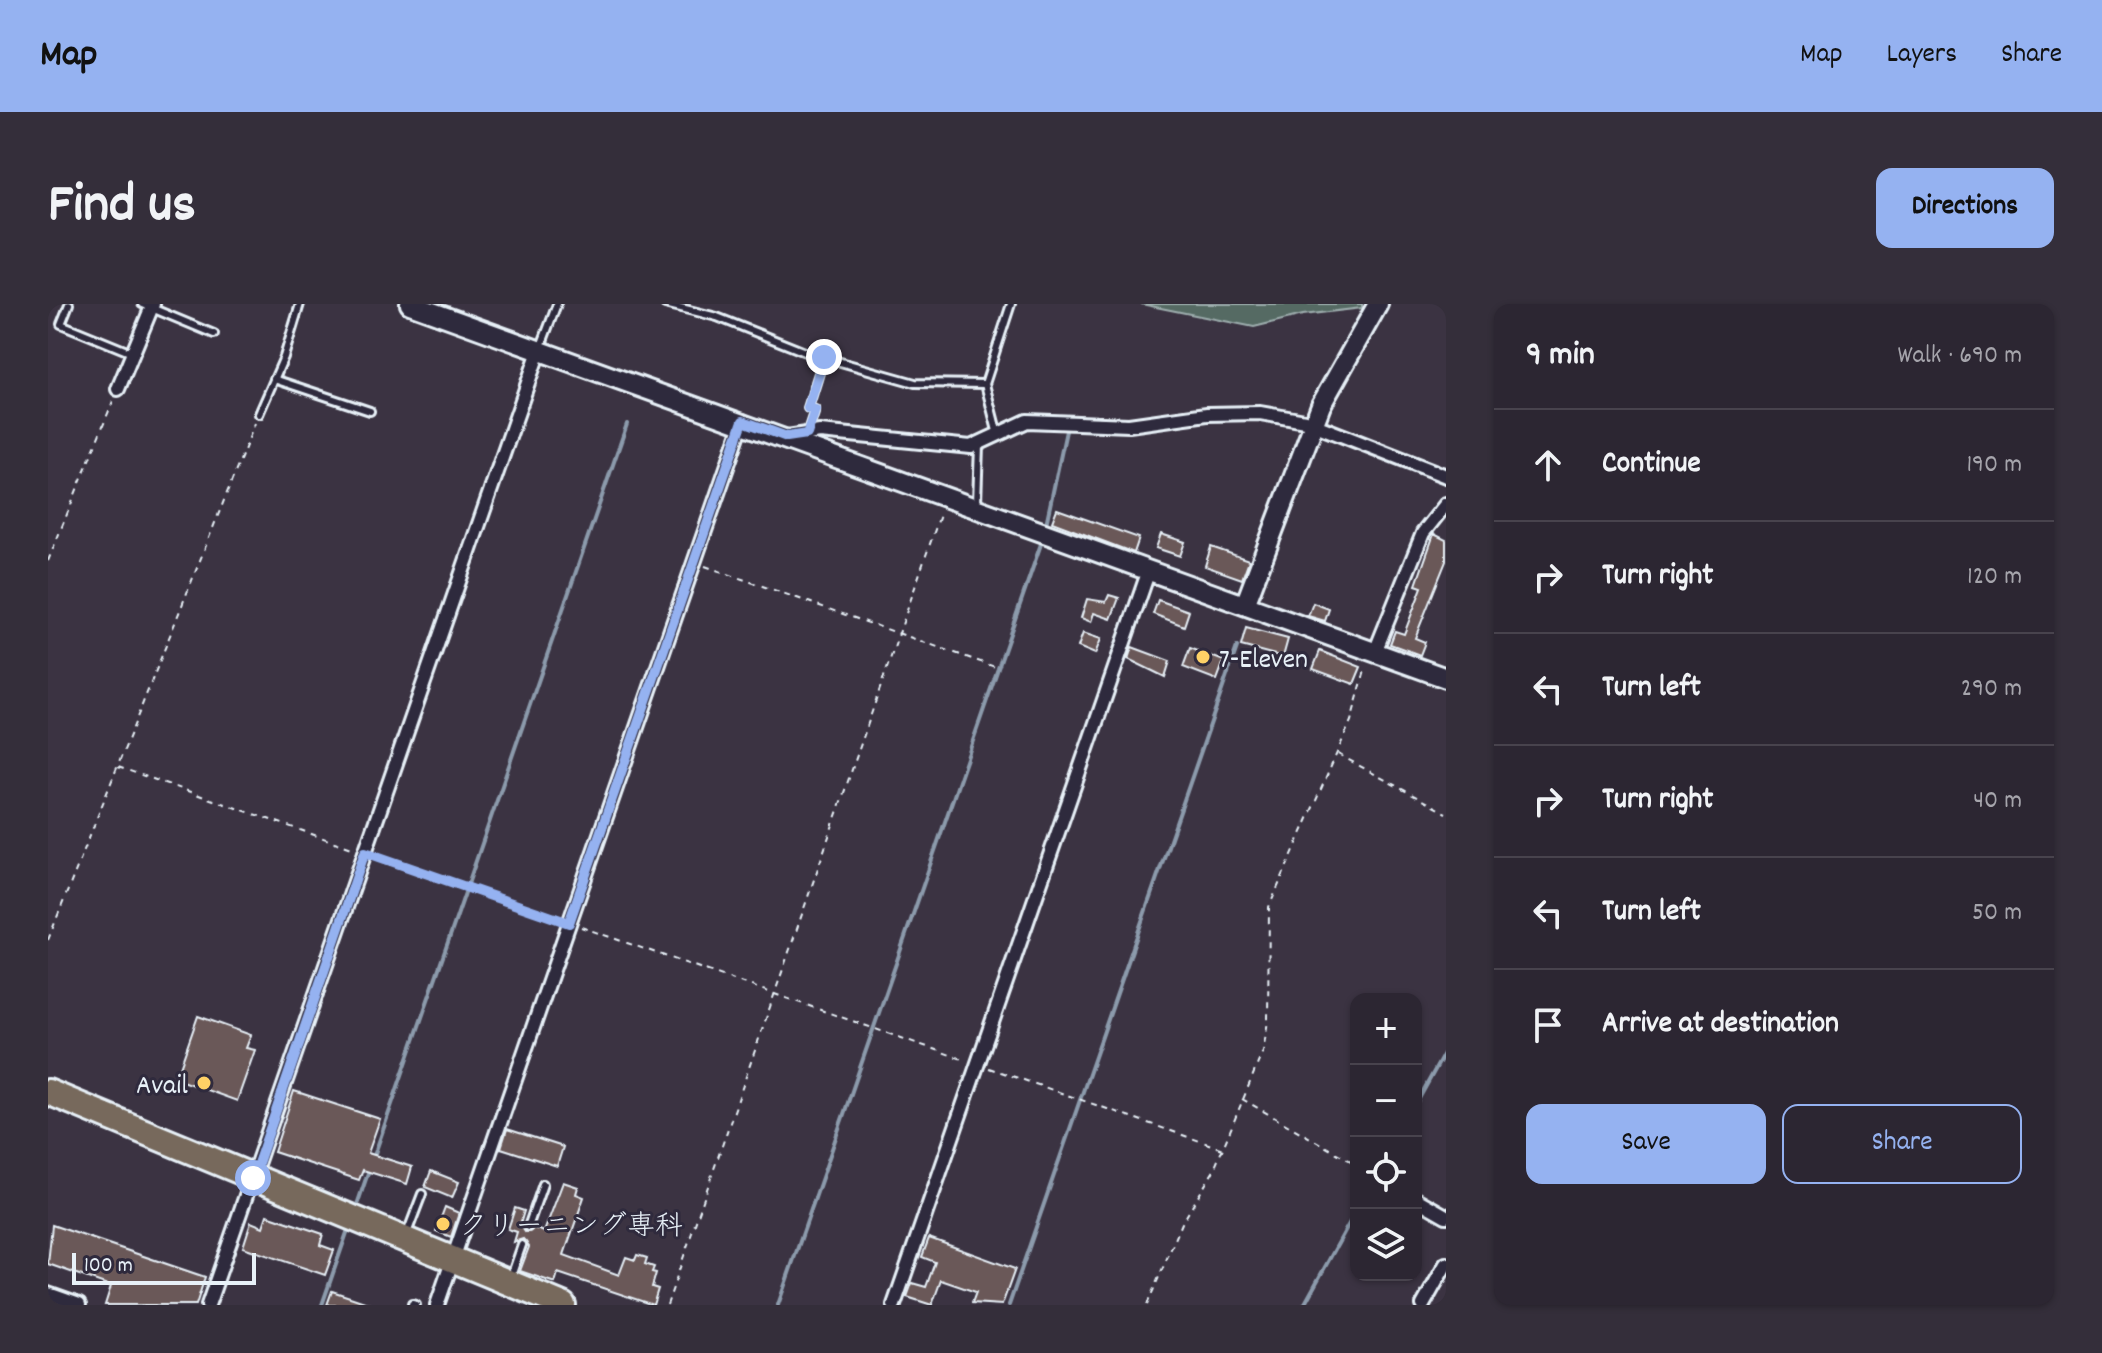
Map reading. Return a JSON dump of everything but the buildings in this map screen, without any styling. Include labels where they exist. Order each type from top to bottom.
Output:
[{"type":"highway","points":[[48,1092],[369,1230],[427,1248],[563,1305]]},
{"type":"street","points":[[410,304],[743,421],[1446,678]]},
{"type":"street","points":[[1245,605],[1314,424],[1378,304]]},
{"type":"street","points":[[118,389],[148,305]]},
{"type":"street","points":[[208,1305],[539,351]]},
{"type":"street","points":[[787,437],[807,434],[979,445],[1027,421],[1129,425],[1244,412],[1272,414],[1314,424],[1446,476]]},
{"type":"street","points":[[437,1305],[427,1248],[569,923],[743,421]]},
{"type":"street","points":[[1373,652],[1423,533],[1446,504]]},
{"type":"street","points":[[894,1305],[1149,570]]},
{"type":"street","points":[[1422,1202],[1446,1216]]},
{"type":"street","points":[[1423,1305],[1446,1264]]},
{"type":"street","points":[[48,1294],[79,1305]]},
{"type":"lane","points":[[69,304],[61,324],[132,353]]},
{"type":"lane","points":[[259,414],[298,320],[300,304]]},
{"type":"lane","points":[[539,351],[557,304]]},
{"type":"lane","points":[[667,304],[699,308],[824,357],[915,383],[985,384]]},
{"type":"lane","points":[[998,435],[985,384],[1011,304]]},
{"type":"lane","points":[[148,305],[214,334]]},
{"type":"lane","points":[[807,434],[815,410],[808,408],[824,357]]},
{"type":"lane","points":[[274,379],[370,411]]},
{"type":"lane","points":[[976,507],[979,445]]},
{"type":"lane","points":[[528,1227],[543,1184]]},
{"type":"lane","points":[[422,1194],[427,1248]]},
{"type":"lane","points":[[509,1282],[522,1245]]},
{"type":"path","points":[[48,561],[118,389]]},
{"type":"path","points":[[48,940],[259,414]]},
{"type":"path","points":[[667,1305],[947,496]]},
{"type":"path","points":[[694,562],[998,668]]},
{"type":"path","points":[[1147,1305],[1182,1223],[1213,1172],[1263,1051],[1267,1029],[1269,907],[1338,753],[1373,652]]},
{"type":"path","points":[[1338,753],[1446,813]]},
{"type":"path","points":[[118,767],[1223,1149]]},
{"type":"path","points":[[1242,1099],[1350,1161]]},
{"type":"green space","points":[[1141,304],[1362,304],[1362,308],[1303,315],[1254,327]]},
{"type":"waterway","points":[[373,1159],[627,424]]},
{"type":"waterway","points":[[1045,529],[1067,426]]},
{"type":"waterway","points":[[778,1305],[1043,538]]},
{"type":"waterway","points":[[1009,1305],[1237,647]]},
{"type":"waterway","points":[[1422,1093],[1446,1050]]},
{"type":"waterway","points":[[356,1208],[370,1167]]},
{"type":"waterway","points":[[1304,1305],[1350,1222]]},
{"type":"waterway","points":[[322,1305],[350,1224]]},
{"type":"place","name":"7-Eleven","points":[[1203,657]]},
{"type":"place","name":"Avail","points":[[204,1083]]},
{"type":"place","name":"クリーニング専科","points":[[443,1224]]},
{"type":"route","points":[[253,1178],[365,852],[569,923],[743,421],[787,437],[807,434],[815,410],[808,408],[824,357]]}]
